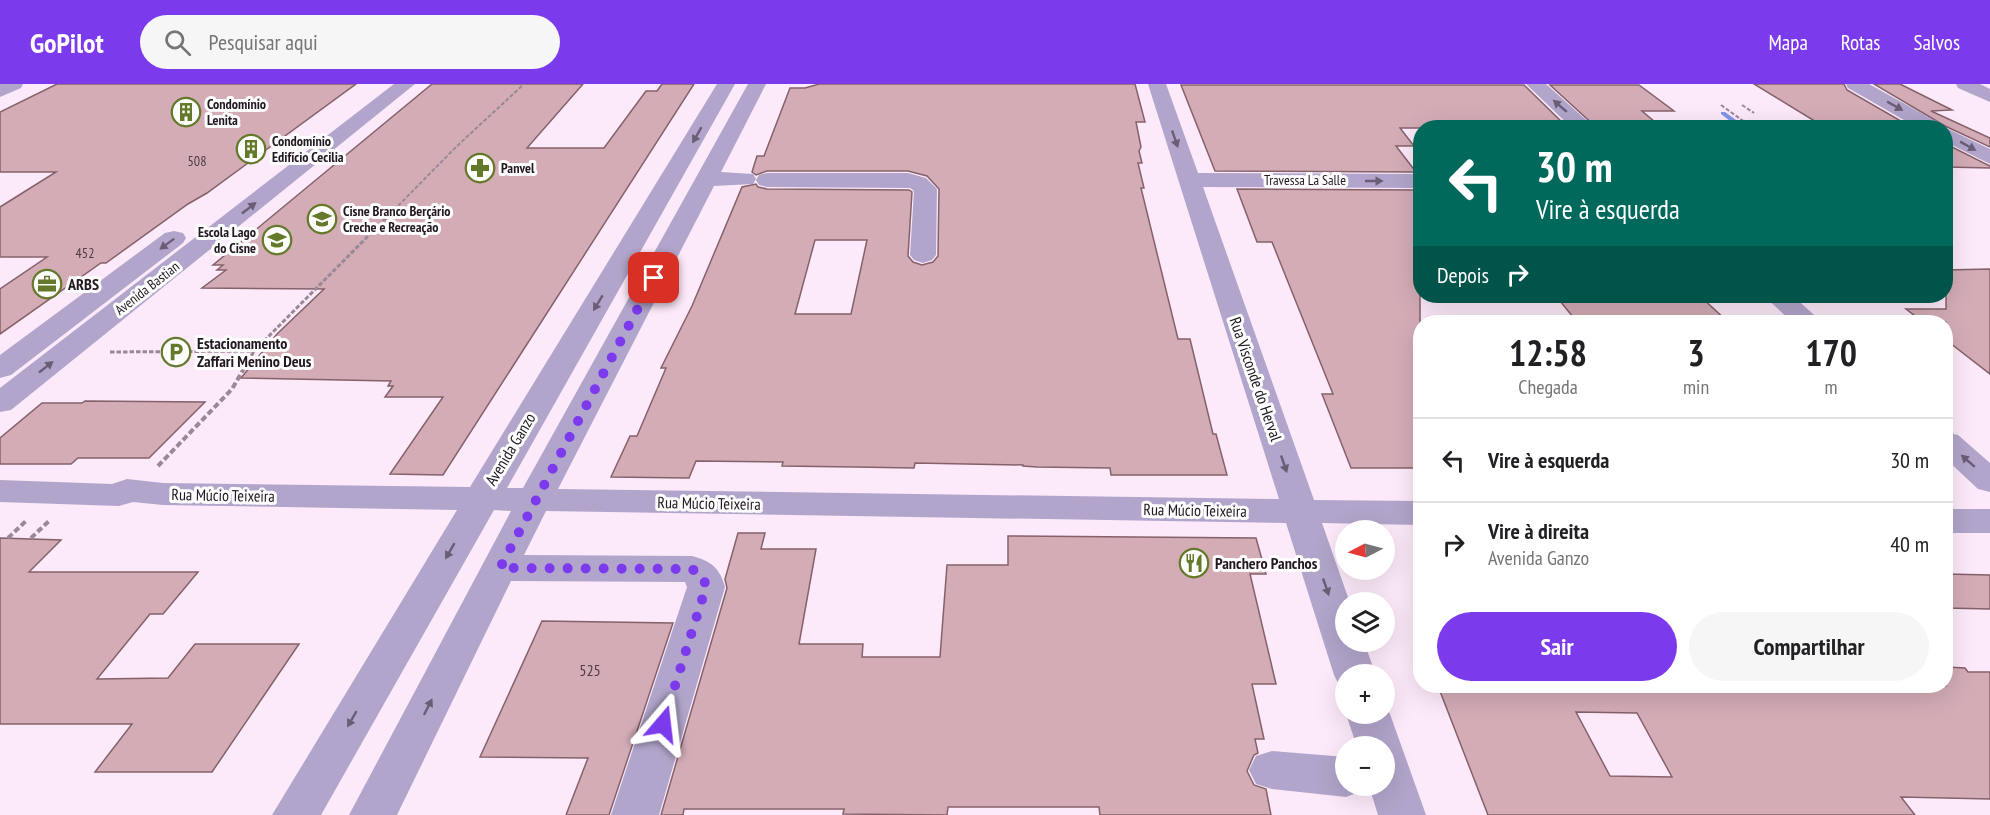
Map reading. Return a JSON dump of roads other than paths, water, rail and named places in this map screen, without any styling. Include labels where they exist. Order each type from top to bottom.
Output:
[{"type":"street","points":[[0,90],[14,84]]},
{"type":"street","name":"Avenida Bastian","points":[[0,369],[263,171],[383,84]]},
{"type":"street","name":"Avenida Bastian","points":[[0,403],[406,84]]},
{"type":"street","name":"Avenida Ganzo","points":[[296,815],[726,84]]},
{"type":"street","points":[[373,815],[534,501],[757,84]]},
{"type":"street","name":"Rua Visconde do Herval","points":[[1157,84],[1351,664]]},
{"type":"street","points":[[1535,84],[1576,120]]},
{"type":"street","points":[[1855,84],[1920,120]]},
{"type":"street","points":[[1965,84],[1990,96]]},
{"type":"street","points":[[1953,138],[1990,158]]},
{"type":"street","points":[[263,171],[295,172]]},
{"type":"street","points":[[706,179],[908,180],[918,183],[926,189],[923,255]]},
{"type":"street","name":"Travessa La Salle","points":[[1189,180],[1413,181]]},
{"type":"street","points":[[649,218],[686,218]]},
{"type":"street","points":[[94,299],[133,299]]},
{"type":"street","points":[[1785,303],[1800,315]]},
{"type":"street","points":[[1953,448],[1990,481]]},
{"type":"street","name":"Rua Múcio Teixeira","points":[[0,491],[119,495],[127,490],[163,494],[534,501],[1413,513]]},
{"type":"street","points":[[1953,521],[1990,521]]},
{"type":"street","points":[[500,568],[692,569],[703,576],[706,587],[635,815]]},
{"type":"street","points":[[1272,770],[1335,776]]},
{"type":"waterway","points":[[1723,113],[1733,120]]},
{"type":"place","name":"Condomínio Lenita","points":[[186,112]]},
{"type":"place","name":"Condomínio Edifício Cecilia","points":[[251,149]]},
{"type":"place","name":"Panvel","points":[[480,168]]},
{"type":"place","name":"Cisne Branco Berçário Creche e Recreação","points":[[322,219]]},
{"type":"place","name":"Escola Lago do Cisne","points":[[277,240]]},
{"type":"place","name":"ARBS","points":[[47,284]]},
{"type":"place","name":"Estacionamento Zaffari Menino Deus","points":[[176,352]]},
{"type":"place","name":"Panchero Panchos","points":[[1194,563]]}]
